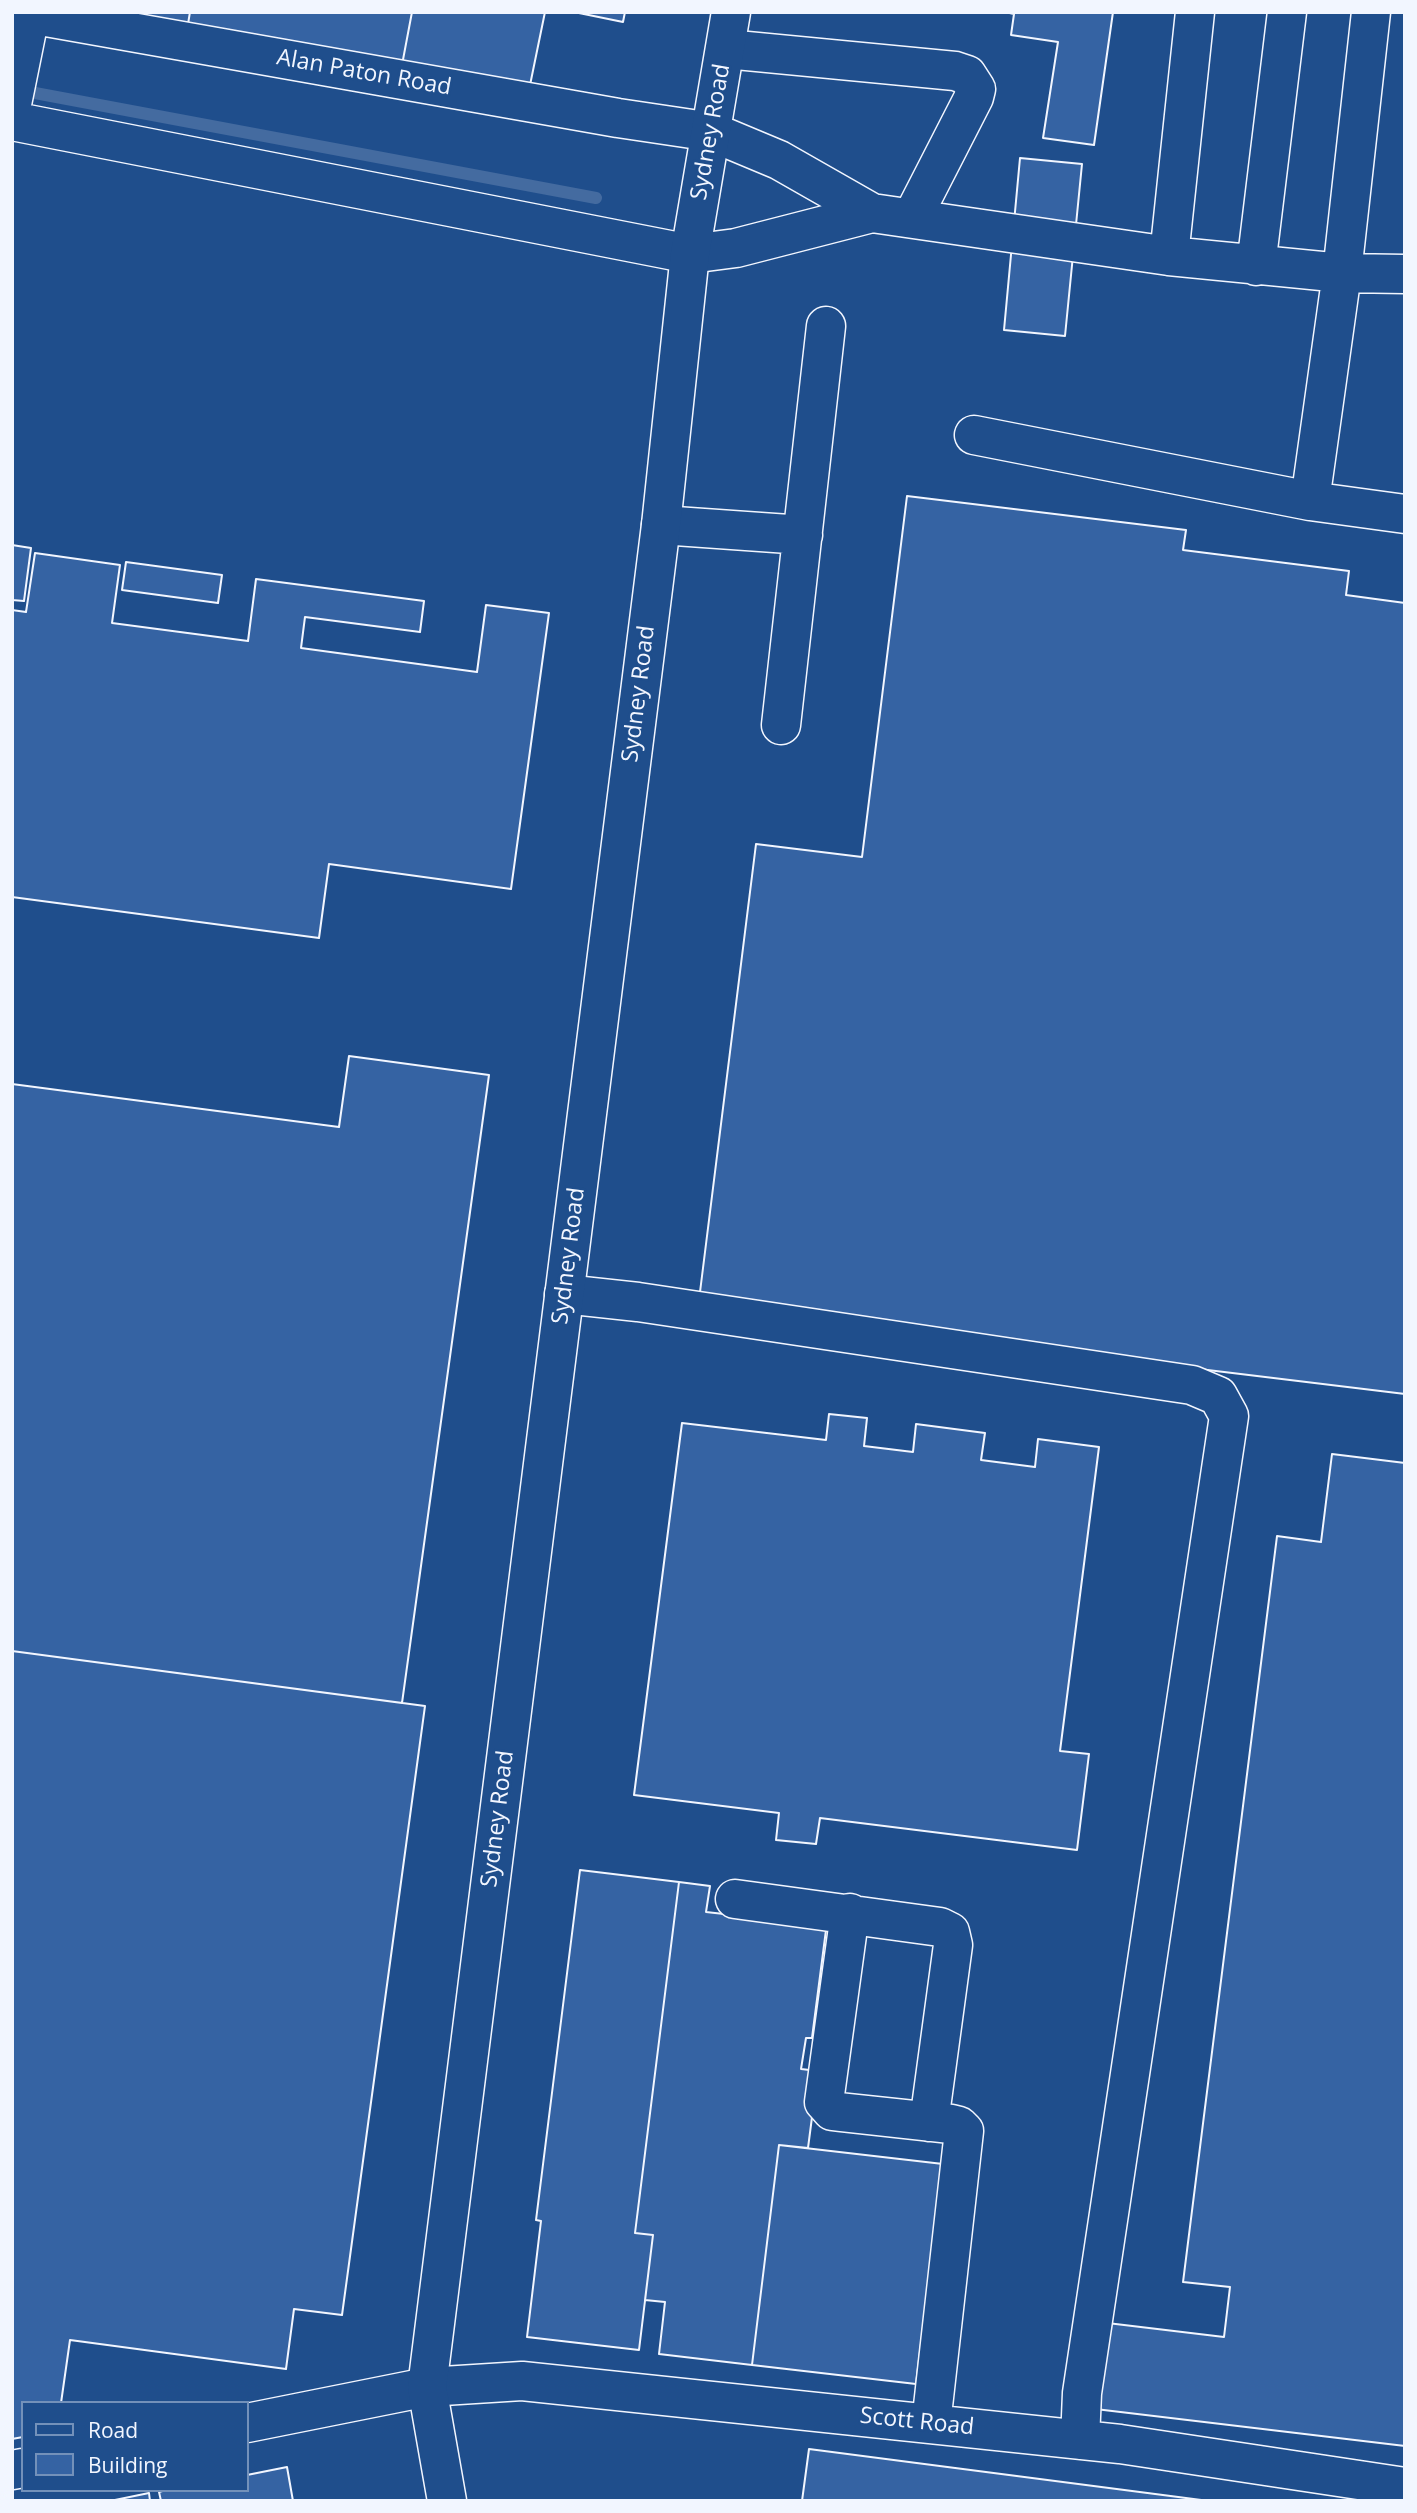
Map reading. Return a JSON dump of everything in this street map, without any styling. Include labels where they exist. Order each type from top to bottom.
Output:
[{"type":"main road","points":[[1169,256],[1195,12]]},
{"type":"main road","points":[[1256,266],[1287,12]]},
{"type":"main road","points":[[1310,501],[1342,272],[1371,12]]},
{"type":"main road","points":[[12,104],[24,13]]},
{"type":"main road","name":"Alan Paton Road","points":[[24,13],[618,118],[712,132],[779,160],[872,213]]},
{"type":"main road","points":[[728,31],[967,75],[976,89],[974,97],[912,218]]},
{"type":"main road","name":"Sydney Road","points":[[447,2501],[427,2387],[661,525],[690,254],[728,31]]},
{"type":"main road","points":[[12,121],[690,254],[736,248],[872,213],[1256,266],[1405,274]]},
{"type":"main road","points":[[781,725],[826,326]]},
{"type":"main road","points":[[974,436],[1310,501],[1405,513]]},
{"type":"main road","points":[[661,525],[803,535]]},
{"type":"main road","points":[[564,1294],[638,1302],[1192,1385],[1218,1396],[1228,1416],[1082,2393],[1080,2440]]},
{"type":"main road","points":[[735,1899],[850,1913],[940,1927],[950,1932],[953,1937],[929,2122]]},
{"type":"main road","points":[[850,1913],[824,2102],[832,2110],[840,2112],[960,2126],[964,2131],[931,2424]]},
{"type":"main road","name":"Scott Road","points":[[248,2423],[427,2387],[522,2381],[1120,2444],[1405,2487]]},
{"type":"building","points":[[124,12],[190,12],[188,24]]},
{"type":"building","points":[[190,12],[412,12],[402,65],[188,24]]},
{"type":"building","points":[[412,12],[545,12],[529,90],[402,65]]},
{"type":"building","points":[[574,12],[625,12],[623,22]]},
{"type":"building","points":[[1005,12],[1113,12],[1094,145],[1043,138],[1058,42],[1011,35],[1014,14]]},
{"type":"building","points":[[1020,158],[1082,164],[1065,336],[1004,330]]},
{"type":"building","points":[[907,496],[1186,530],[1183,550],[1349,571],[1346,595],[1405,603],[1405,1394],[698,1308],[756,844],[862,857]]},
{"type":"building","points":[[12,545],[31,548],[24,601],[12,600]]},
{"type":"building","points":[[35,553],[120,565],[112,623],[248,641],[256,579],[424,601],[420,632],[305,617],[301,648],[477,672],[486,605],[549,613],[511,889],[329,864],[319,938],[12,897],[12,610],[26,612]]},
{"type":"building","points":[[126,562],[222,575],[218,603],[122,590]]},
{"type":"building","points":[[349,1056],[489,1075],[402,1703],[12,1651],[12,1084],[339,1127]]},
{"type":"building","points":[[829,1414],[867,1418],[864,1446],[913,1452],[916,1424],[985,1433],[981,1460],[1035,1467],[1038,1439],[1099,1447],[1060,1751],[1089,1754],[1077,1850],[820,1818],[816,1844],[776,1840],[779,1813],[634,1795],[682,1423],[826,1440]]},
{"type":"building","points":[[1332,1454],[1405,1463],[1405,2446],[1087,2408],[1099,2322],[1224,2337],[1230,2287],[1183,2282],[1277,1536],[1321,1542]]},
{"type":"building","points":[[12,1651],[425,1706],[342,2315],[294,2309],[286,2369],[70,2340],[61,2401],[21,2401],[21,2437],[12,2439]]},
{"type":"building","points":[[580,1870],[679,1882],[635,2233],[653,2235],[639,2350],[527,2337],[541,2221],[536,2220]]},
{"type":"building","points":[[679,1882],[710,1886],[706,1912],[796,1922],[826,1930],[812,2038],[806,2038],[801,2069],[818,2071],[808,2148],[779,2145],[752,2365],[659,2354],[665,2302],[645,2300],[653,2235],[635,2233]]},
{"type":"building","points":[[779,2145],[943,2164],[916,2384],[752,2365]]},
{"type":"building","points":[[809,2449],[1209,2501],[802,2501]]},
{"type":"building","points":[[287,2467],[293,2501],[161,2501],[159,2492],[248,2492],[248,2475]]},
{"type":"building","points":[[149,2493],[150,2501],[110,2501]]},
{"type":"waterway","points":[[35,93],[596,198]]}]
